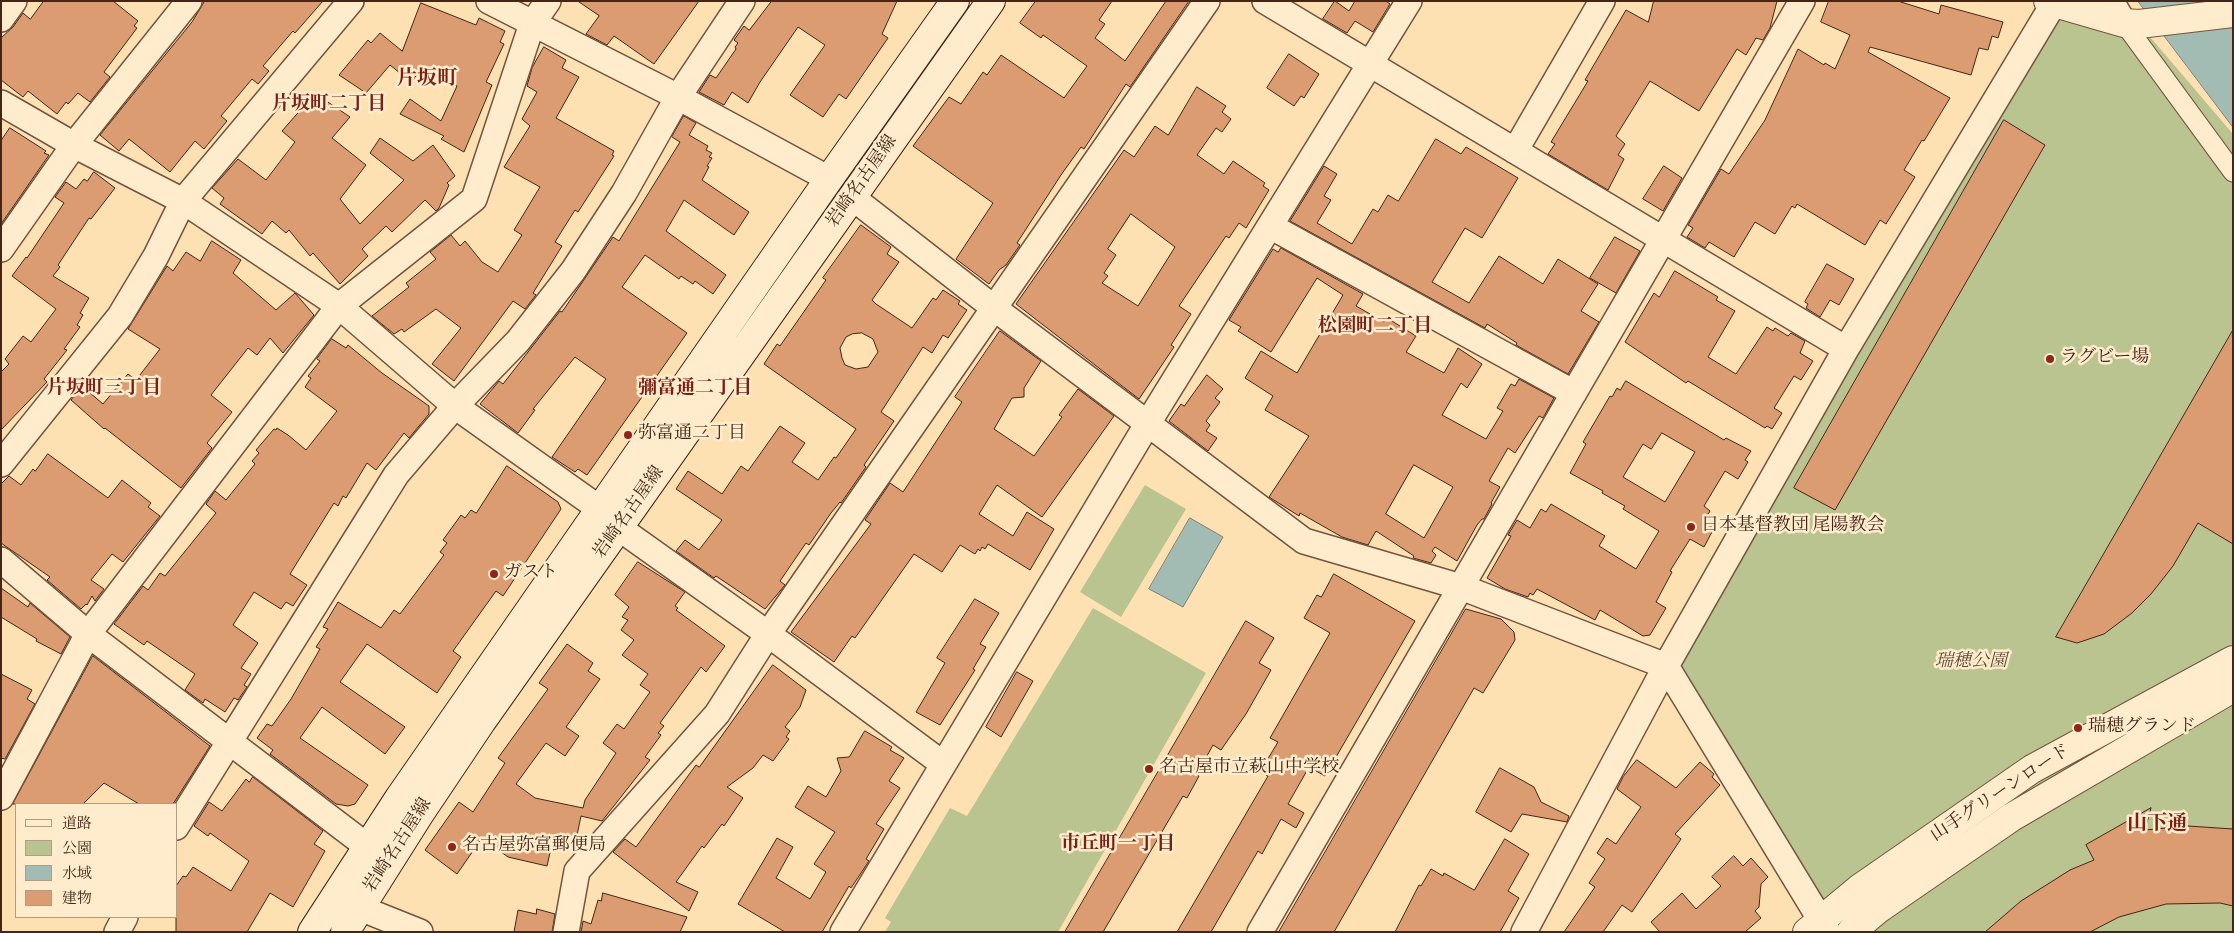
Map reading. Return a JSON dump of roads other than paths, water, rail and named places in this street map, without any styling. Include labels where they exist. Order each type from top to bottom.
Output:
[{"type":"main road","name":"岩崎名古屋線","points":[[312,932],[399,798],[955,1]]},
{"type":"main road","name":"岩崎名古屋線","points":[[345,932],[419,815],[482,721],[991,1]]},
{"type":"main road","points":[[2051,2],[2125,16],[2233,12]]},
{"type":"main road","name":"山手グリーンロード","points":[[1819,928],[1860,888],[2032,769],[2233,660]]},
{"type":"main road","name":"山手グリーンロード","points":[[1851,932],[1877,910],[2012,818],[2233,688]]},
{"type":"street","points":[[1,19],[14,1]]},
{"type":"street","points":[[1,249],[74,144],[190,1]]},
{"type":"street","points":[[1,464],[120,316],[156,256],[183,201],[351,1]]},
{"type":"street","points":[[489,1],[678,97],[829,179]]},
{"type":"street","points":[[1,797],[88,634],[340,306],[474,199],[532,24],[548,1]]},
{"type":"street","points":[[178,825],[396,475],[455,406],[518,341],[573,271],[624,193],[678,97],[742,1]]},
{"type":"street","points":[[566,932],[577,871],[717,714],[768,634],[1206,1]]},
{"type":"street","points":[[1265,1],[1846,349]]},
{"type":"street","points":[[843,932],[1148,423],[1409,1]]},
{"type":"street","points":[[1516,151],[1602,1]]},
{"type":"street","points":[[1260,932],[1802,1]]},
{"type":"street","points":[[1524,932],[1666,666],[1846,349],[2051,2]]},
{"type":"street","points":[[2125,16],[2233,172]]},
{"type":"street","points":[[1,103],[183,201],[340,306],[455,406],[600,509]]},
{"type":"street","points":[[852,198],[994,308],[1304,540],[1461,587],[1666,666],[1819,928]]},
{"type":"street","points":[[1270,226],[1574,393]]},
{"type":"street","points":[[619,528],[768,634],[943,764]]},
{"type":"street","points":[[1,560],[88,634],[368,847],[360,908],[420,932]]},
{"type":"street","points":[[118,932],[125,918]]},
{"type":"water","points":[[2138,1],[2226,1],[2233,11],[2233,127]]},
{"type":"water","points":[[1190,518],[1223,537],[1183,607],[1149,589]]},
{"type":"place","name":"ラグビー場","points":[[2050,359]]},
{"type":"place","name":"弥富通二丁目","points":[[628,435]]},
{"type":"place","name":"日本基督教団 尾陽教会","points":[[1691,527]]},
{"type":"place","name":"ガスト","points":[[494,574]]},
{"type":"place","name":"瑞穂グランド","points":[[2078,728]]},
{"type":"place","name":"名古屋市立萩山中学校","points":[[1149,769]]},
{"type":"place","name":"名古屋弥富郵便局","points":[[452,847]]},
{"type":"district","name":"片坂町","points":[[427,80]]},
{"type":"district","name":"片坂町二丁目","points":[[329,106]]},
{"type":"district","name":"松園町二丁目","points":[[1375,328]]},
{"type":"district","name":"片坂町三丁目","points":[[104,390]]},
{"type":"district","name":"彌富通二丁目","points":[[695,390]]},
{"type":"district","name":"山下通","points":[[2157,825]]},
{"type":"district","name":"市丘町一丁目","points":[[1118,846]]},
{"type":"park label","name":"瑞穂公園","points":[[1971,663]]}]
